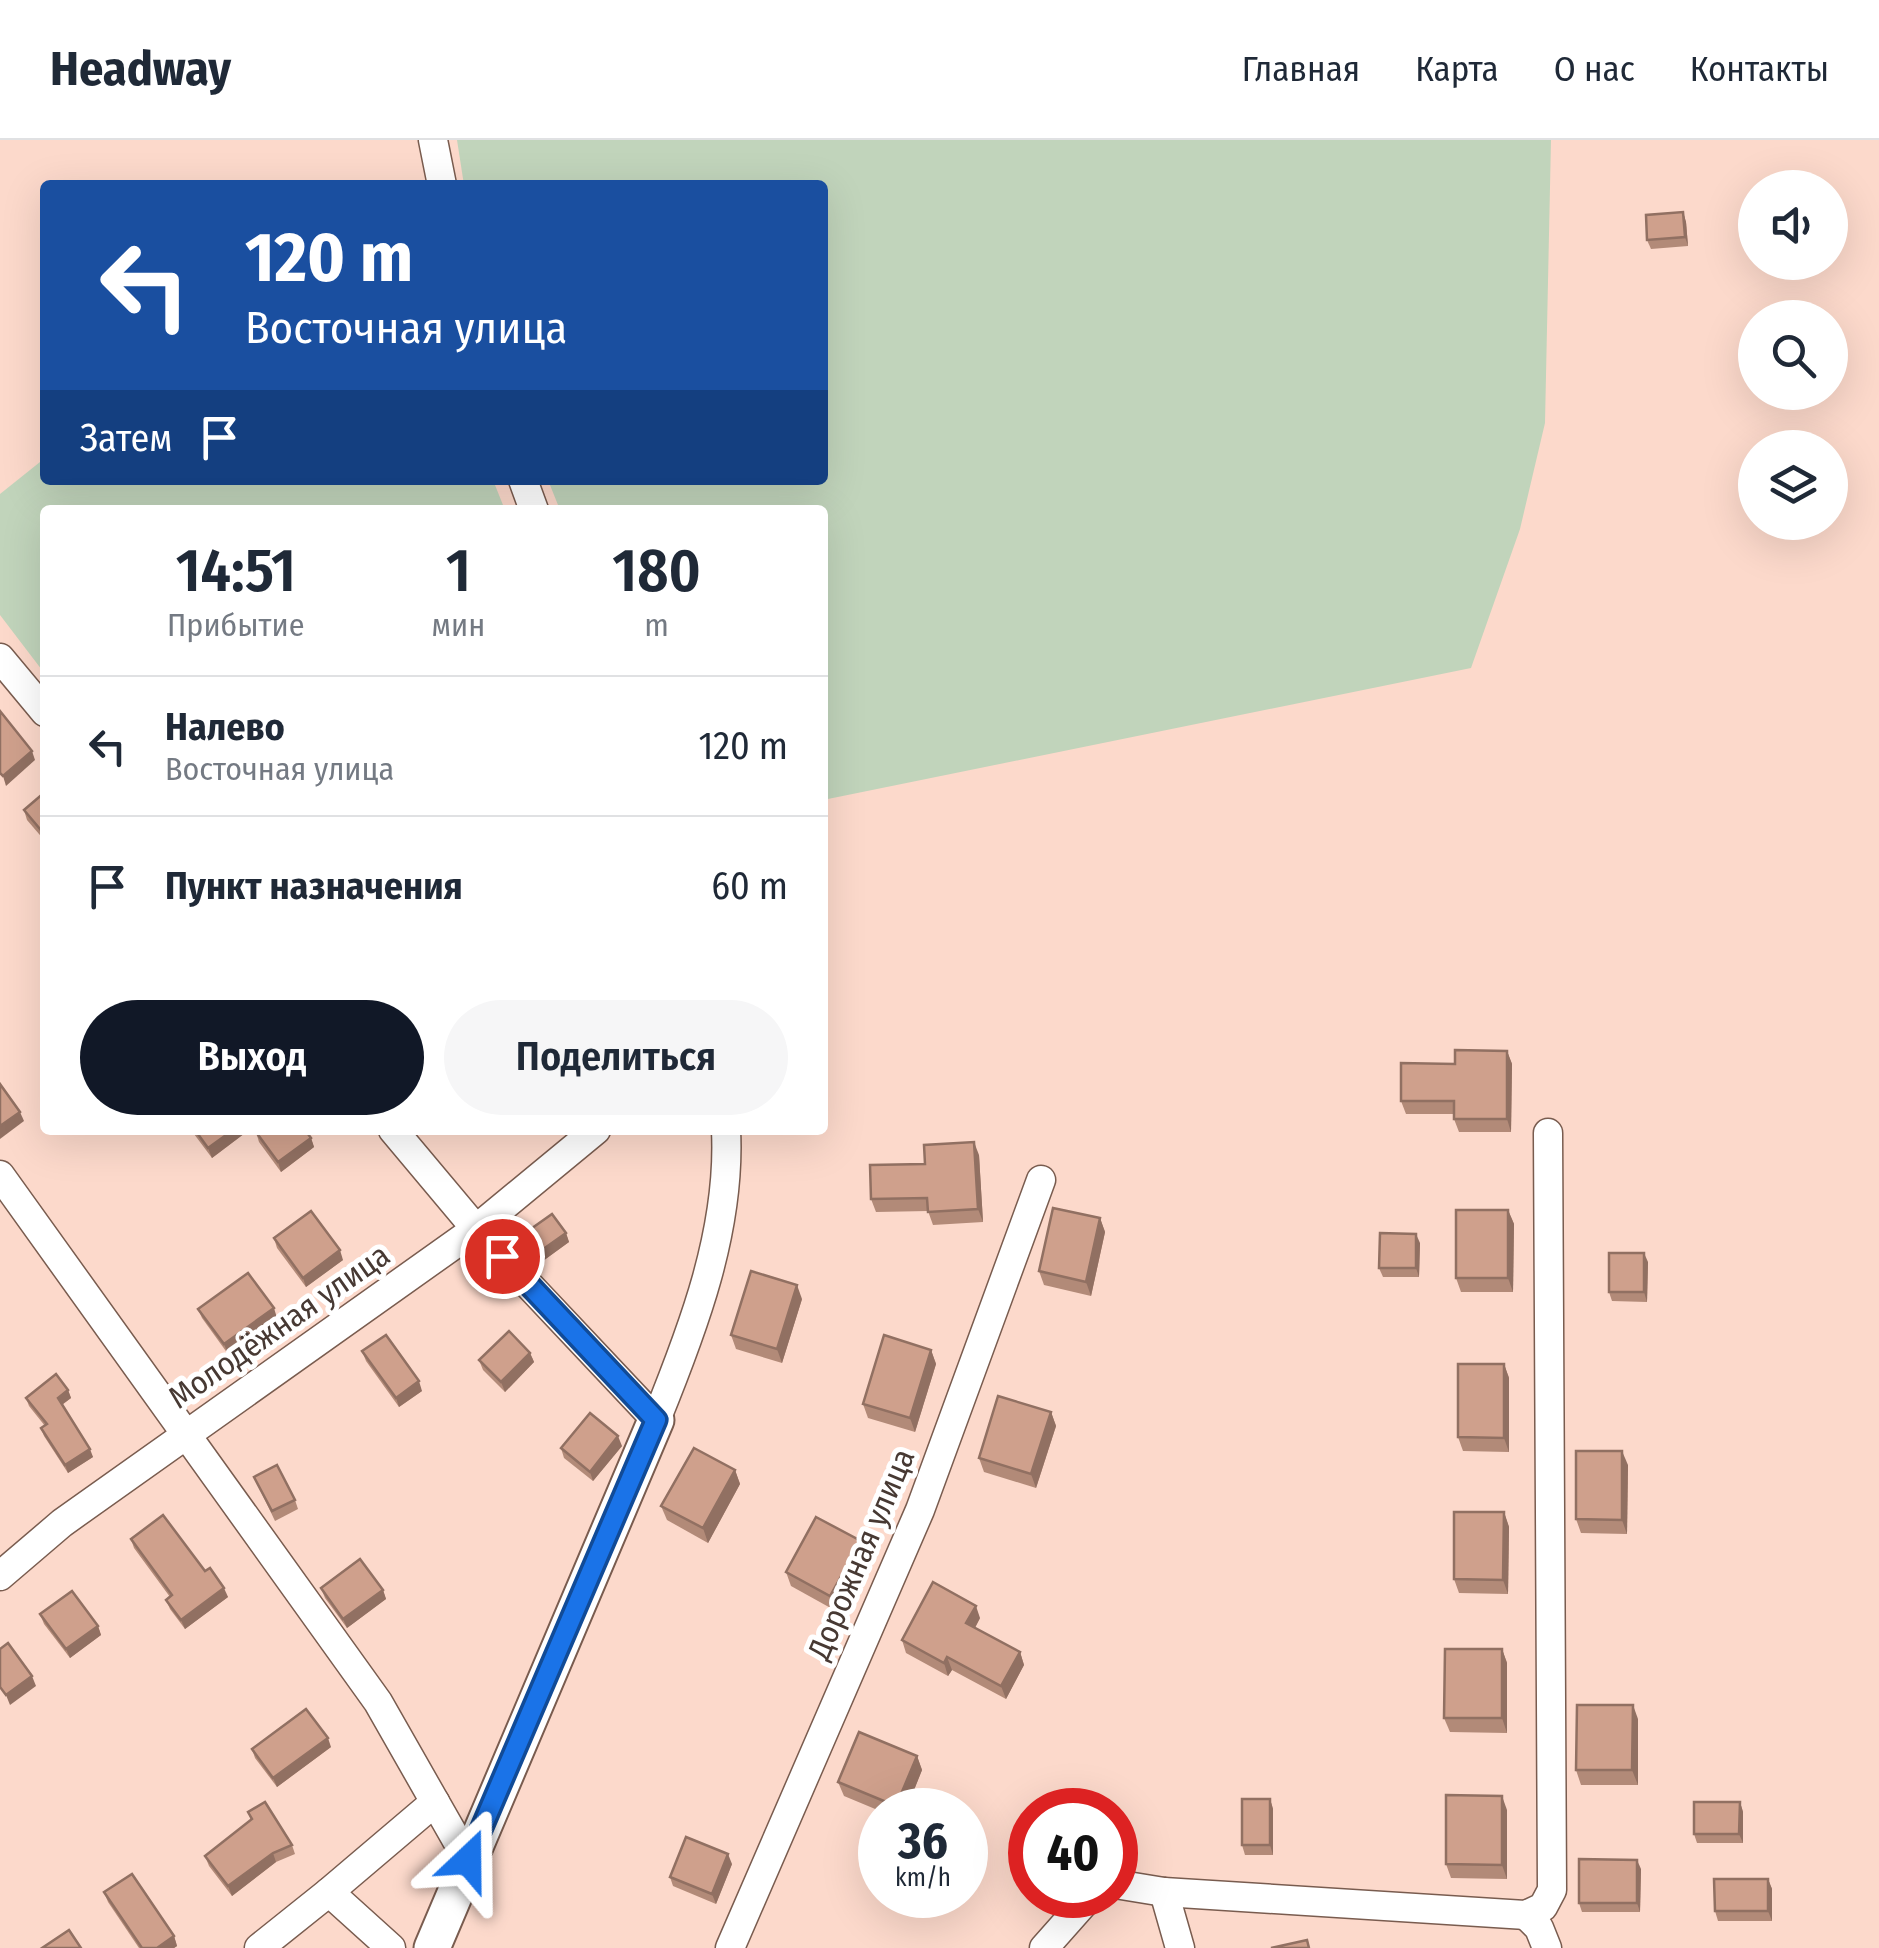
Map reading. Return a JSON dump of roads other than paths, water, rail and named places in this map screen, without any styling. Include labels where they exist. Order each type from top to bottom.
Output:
[{"type":"street","points":[[433,140],[441,180]]},
{"type":"street","points":[[0,658],[40,706]]},
{"type":"street","points":[[1138,1888],[1526,1915],[1544,1906],[1552,1890],[1548,1133]]},
{"type":"street","points":[[398,1135],[476,1229],[656,1420]]},
{"type":"street","name":"Молодёжная улица","points":[[0,1576],[62,1523],[476,1229],[590,1135]]},
{"type":"street","points":[[432,1948],[688,1340],[710,1267],[728,1173],[726,1135]]},
{"type":"street","points":[[0,1175],[378,1702],[468,1860]]},
{"type":"street","name":"Дорожная улица","points":[[730,1948],[920,1510],[1041,1180]]},
{"type":"street","points":[[260,1948],[435,1802]]},
{"type":"street","points":[[328,1892],[391,1948]]},
{"type":"street","points":[[1164,1892],[1180,1948]]},
{"type":"street","points":[[1526,1915],[1539,1928],[1546,1948]]},
{"type":"street","points":[[1044,1948],[1071,1918]]}]
